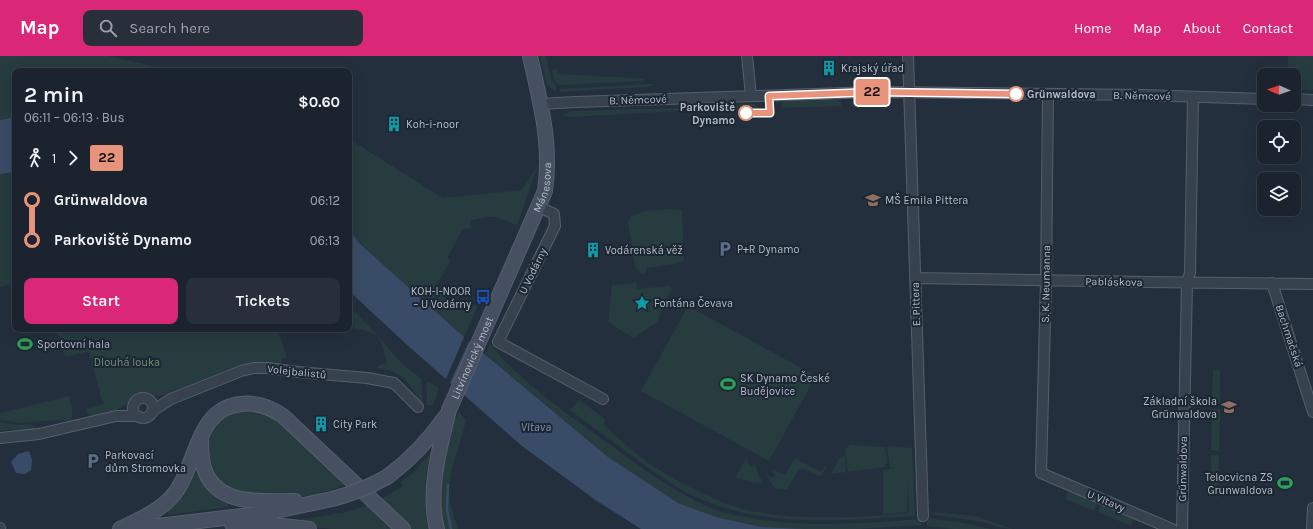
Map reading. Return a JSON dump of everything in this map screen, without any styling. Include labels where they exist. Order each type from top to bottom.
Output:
[{"type":"main road","name":"Mánesova","points":[[492,312],[545,191],[548,158],[547,142],[530,56]]},
{"type":"main road","name":"Litvínovický most","points":[[451,407],[492,312]]},
{"type":"main road","points":[[120,529],[160,509],[184,480],[195,448],[208,423],[222,410],[238,404],[248,403],[268,407],[284,416],[403,529]]},
{"type":"main road","points":[[133,529],[266,513],[352,494],[387,477],[403,465],[437,428],[451,407]]},
{"type":"main road","points":[[438,529],[434,506],[434,490],[442,440],[451,407]]},
{"type":"main road","points":[[201,437],[201,458],[205,472],[217,489],[227,495],[252,500],[326,500]]},
{"type":"main road","points":[[166,525],[246,524],[309,529]]},
{"type":"street","points":[[747,56],[751,96]]},
{"type":"street","name":"E. Pittera","points":[[908,56],[924,516]]},
{"type":"street","name":"B. Němcové","points":[[540,104],[584,101],[909,92],[1257,99]]},
{"type":"street","name":"S. K. Neumanna","points":[[1041,474],[1046,280],[1048,94]]},
{"type":"street","name":"Grünwaldova","points":[[1182,529],[1187,282],[1190,274],[1194,97]]},
{"type":"street","points":[[1301,99],[1313,100]]},
{"type":"street","name":"U Vodárny","points":[[539,207],[554,214],[555,226],[498,342],[603,399]]},
{"type":"street","name":"Pabláskova","points":[[915,278],[1313,284]]},
{"type":"street","name":"Bachmačská","points":[[1272,283],[1313,412]]},
{"type":"street","name":"Volejbalistů","points":[[0,438],[39,434],[116,416],[145,417],[170,399],[241,371],[254,368],[367,378],[394,383],[418,407]]},
{"type":"street","name":"Volejbalistů","points":[[116,416],[134,405],[140,398],[170,399]]},
{"type":"street","points":[[149,399],[153,405],[152,411]]},
{"type":"street","points":[[134,405],[134,411],[138,416]]},
{"type":"street","name":"U Vltavy","points":[[1041,474],[1172,529]]},
{"type":"street","points":[[1312,529],[1313,508]]},
{"type":"green space","points":[[0,56],[108,56],[161,68],[12,68],[12,118],[0,120]]},
{"type":"green space","points":[[540,56],[546,56],[551,79],[556,87],[556,91],[547,86]]},
{"type":"green space","points":[[1288,56],[1313,56],[1313,90],[1301,89],[1301,68],[1288,68]]},
{"type":"green space","points":[[558,68],[558,74],[632,78],[644,79],[644,81],[559,85],[554,80],[552,70]]},
{"type":"green space","points":[[655,84],[648,87],[560,92],[560,89]]},
{"type":"green space","points":[[831,99],[841,102],[841,106],[782,108],[782,103],[785,101]]},
{"type":"green space","points":[[854,99],[871,99],[872,107],[852,107],[852,102]]},
{"type":"green space","points":[[755,104],[759,110],[701,113],[701,108],[703,107]]},
{"type":"green space","points":[[678,108],[678,111],[570,117],[563,115],[572,111]]},
{"type":"green space","points":[[352,141],[443,198],[522,190],[538,165],[517,226],[494,217],[470,221],[472,228],[463,229],[447,258],[451,260],[434,289],[462,310],[475,305],[478,306],[464,337],[359,243],[352,233]]},
{"type":"green space","points":[[12,172],[12,284],[0,287],[0,174]]},
{"type":"green space","points":[[670,209],[682,210],[684,260],[674,264],[646,268],[646,273],[641,274],[635,267],[628,222],[630,217],[644,211]]},
{"type":"green space","points":[[636,283],[637,289],[669,286],[672,288],[657,322],[633,338],[608,322],[612,285]]},
{"type":"green space","name":"SK Dynamo České Budějovice","points":[[688,306],[816,376],[769,461],[641,391]]},
{"type":"green space","points":[[352,309],[400,361],[421,378],[423,404],[415,396],[416,394],[404,379],[395,373],[377,368],[377,366],[386,363],[382,345],[376,336],[366,331],[352,328]]},
{"type":"green space","name":"Dlouhá louka","points":[[57,332],[278,332],[287,357],[281,359],[282,365],[257,363],[236,366],[166,395],[139,397],[114,411],[91,416],[87,413],[86,409],[104,404],[89,351],[65,357]]},
{"type":"green space","points":[[490,344],[514,370],[555,405],[651,474],[679,492],[708,507],[721,512],[736,515],[768,521],[790,523],[834,524],[921,519],[921,525],[859,529],[799,529],[761,527],[716,517],[678,503],[608,457],[485,354]]},
{"type":"green space","points":[[1213,370],[1220,371],[1220,405],[1212,404]]},
{"type":"green space","points":[[427,381],[439,389],[433,405],[427,405]]},
{"type":"green space","points":[[69,396],[72,409],[72,418],[68,421],[59,420],[19,423],[0,420],[0,413]]},
{"type":"green space","points":[[579,400],[605,419],[604,425],[643,459],[691,488],[717,500],[745,510],[818,518],[909,513],[908,482],[907,512],[883,514],[883,470],[897,469],[890,468],[887,446],[912,448],[915,516],[809,520],[782,519],[730,510],[695,497],[656,473],[570,410]]},
{"type":"green space","points":[[1212,409],[1220,409],[1219,451],[1211,450]]},
{"type":"green space","points":[[240,410],[260,412],[278,420],[347,484],[329,491],[320,492],[320,495],[284,497],[229,492],[209,472],[207,462],[208,440],[210,433],[219,422],[232,413]]},
{"type":"green space","points":[[459,412],[466,420],[453,465],[449,493],[451,506],[458,529],[442,529],[438,483],[454,417],[456,418]]},
{"type":"green space","points":[[0,422],[19,425],[30,424],[34,426],[36,430],[0,430]]},
{"type":"green space","points":[[850,445],[885,447],[888,463],[885,464],[885,467],[848,472],[845,450]]},
{"type":"green space","points":[[430,453],[425,501],[425,510],[429,529],[410,529],[379,500],[403,486],[401,482],[415,471]]},
{"type":"green space","points":[[1211,455],[1219,455],[1218,497],[1210,496]]},
{"type":"green space","points":[[845,456],[846,472],[831,474],[840,457]]},
{"type":"green space","points":[[795,458],[821,472],[825,466],[827,467],[820,476],[804,469],[798,471],[787,489],[776,489],[767,475],[768,474],[770,478],[775,476],[773,472],[774,470],[785,475]]},
{"type":"green space","points":[[745,460],[752,466],[754,464],[755,465],[762,482],[761,483],[750,482],[737,478],[736,476]]},
{"type":"green space","points":[[196,473],[199,474],[210,492],[228,504],[228,507],[168,515],[168,511],[185,494],[192,477]]},
{"type":"green space","points":[[1068,491],[1097,503],[1094,511],[1065,499]]},
{"type":"green space","points":[[1101,504],[1134,518],[1131,526],[1098,512]]},
{"type":"green space","points":[[368,505],[393,529],[331,529],[270,521],[340,514]]},
{"type":"green space","points":[[931,512],[975,516],[1013,529],[1001,528],[982,522],[934,515]]},
{"type":"green space","points":[[927,518],[959,522],[991,529],[953,529],[927,526]]},
{"type":"water","points":[[12,118],[12,172],[0,174],[0,120]]},
{"type":"water","name":"Vltava","points":[[352,233],[359,243],[464,337],[608,457],[678,503],[716,517],[761,527],[804,529],[641,529],[597,501],[522,446],[405,343],[352,294]]},
{"type":"water","points":[[29,451],[32,460],[31,470],[25,474],[16,473],[11,462],[18,454]]},
{"type":"pier","points":[[465,335],[470,339],[449,385],[445,381]]},
{"type":"waterway","points":[[448,485],[447,509],[451,529]]},
{"type":"bus line","name":"22","points":[[746,113],[770,113],[769,96],[875,92],[1016,94]]},
{"type":"place","name":"Krajský úřad","points":[[829,68]]},
{"type":"place","name":"Grünwaldova","points":[[1016,94]]},
{"type":"place","name":"Parkoviště Dynamo","points":[[746,113]]},
{"type":"place","name":"Koh-i-noor","points":[[394,124]]},
{"type":"place","name":"MŠ Emila Pittera","points":[[873,200]]},
{"type":"place","name":"P+R Dynamo","points":[[725,249]]},
{"type":"place","name":"Vodárenská věž","points":[[593,250]]},
{"type":"place","name":"KOH-I-NOOR – U Vodárny","points":[[483,297]]},
{"type":"place","name":"Fontána Čevava","points":[[642,303]]},
{"type":"place","name":"Sportovní hala","points":[[25,344]]},
{"type":"place","name":"SK Dynamo České Budějovice","points":[[728,384]]},
{"type":"place","name":"Základní škola Grünwaldova","points":[[1229,407]]},
{"type":"place","name":"City Park","points":[[321,424]]},
{"type":"place","name":"Parkovací dům Stromovka","points":[[93,461]]},
{"type":"place","name":"Telocvicna ZS Grunwaldova","points":[[1285,483]]}]
